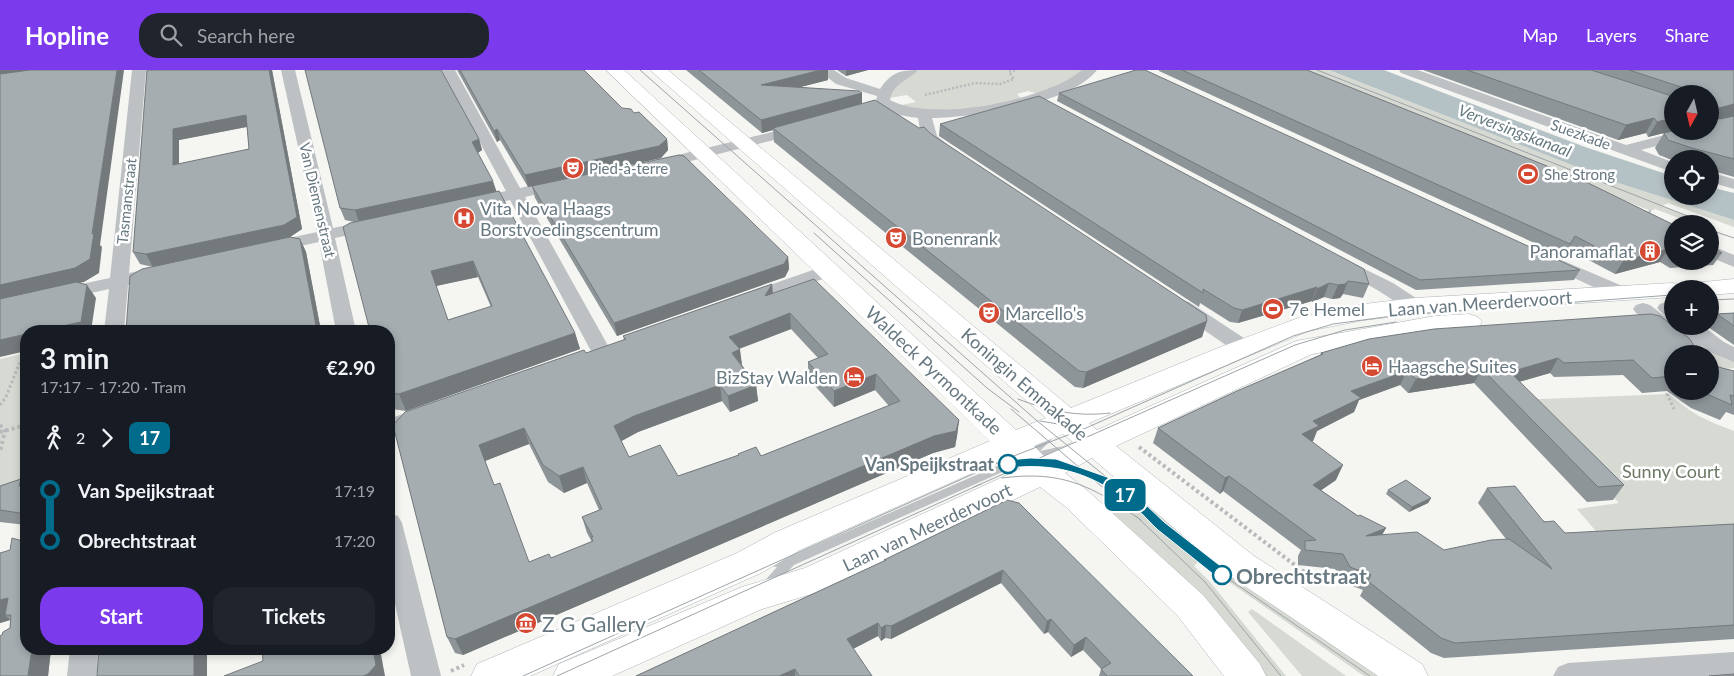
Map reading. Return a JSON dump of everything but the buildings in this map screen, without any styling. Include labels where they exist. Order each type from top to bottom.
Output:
[{"type":"main road","name":"Waldeck Pyrmontkade","points":[[614,70],[830,270],[1027,457],[1077,499],[1190,605],[1247,676]]},
{"type":"main road","name":"Koningin Emmakade","points":[[658,70],[1095,444],[1242,566],[1409,676]]},
{"type":"main road","points":[[1719,287],[1734,286]]},
{"type":"main road","name":"Laan van Meerdervoort","points":[[490,676],[752,580],[813,580],[1015,486],[1027,457],[1067,420],[1282,332],[1328,318],[1415,306],[1620,292],[1664,304]]},
{"type":"main road","name":"Laan van Meerdervoort","points":[[572,676],[695,620],[752,580],[797,537],[1027,457],[1095,444],[1134,424],[1305,347],[1435,324],[1664,305]]},
{"type":"main road","points":[[1719,306],[1734,305]]},
{"type":"street","name":"Tasmanstraat","points":[[114,325],[139,70]]},
{"type":"street","name":"Van Diemenstraat","points":[[288,70],[345,325]]},
{"type":"street","points":[[448,70],[600,351]]},
{"type":"street","points":[[825,70],[841,81],[906,112],[924,114],[980,110],[1036,98],[1072,85],[1087,75],[1090,70]]},
{"type":"street","points":[[867,110],[884,100],[894,80],[911,70]]},
{"type":"street","name":"Suezkade","points":[[1406,70],[1664,164]]},
{"type":"street","points":[[1036,98],[1054,108]]},
{"type":"street","points":[[924,114],[930,138],[960,160]]},
{"type":"street","points":[[642,168],[746,144],[812,126]]},
{"type":"street","points":[[1624,150],[1664,140]]},
{"type":"street","points":[[1719,180],[1734,184]]},
{"type":"street","points":[[458,206],[575,181]]},
{"type":"street","points":[[251,252],[392,221]]},
{"type":"street","points":[[1325,254],[1386,287],[1415,306]]},
{"type":"street","points":[[1538,254],[1620,292]]},
{"type":"street","points":[[1719,254],[1734,262]]},
{"type":"street","points":[[46,297],[175,269]]},
{"type":"street","points":[[728,306],[830,270]]},
{"type":"street","points":[[1172,299],[1243,347]]},
{"type":"street","points":[[1702,335],[1717,347],[1732,367]]},
{"type":"street","points":[[395,425],[435,410]]},
{"type":"street","points":[[395,548],[426,676]]},
{"type":"street","points":[[82,676],[84,655]]},
{"type":"street","points":[[1568,676],[1734,665]]},
{"type":"lane","name":"Laan van Meerdervoort","points":[[752,580],[1027,457]]},
{"type":"lane","name":"Laan van Meerdervoort","points":[[752,580],[790,562]]},
{"type":"path","points":[[884,100],[975,83],[1000,84],[1014,79],[1009,72],[1015,70]]},
{"type":"path","points":[[1642,214],[1652,211]]},
{"type":"path","points":[[0,405],[6,397],[18,364],[20,364]]},
{"type":"path","points":[[1670,400],[1674,409]]},
{"type":"path","points":[[0,425],[5,431]]},
{"type":"path","points":[[0,432],[20,427]]},
{"type":"path","points":[[0,452],[5,431]]},
{"type":"path","points":[[1135,443],[1314,580]]},
{"type":"green space","points":[[919,70],[1087,70],[1039,94],[1028,91],[1017,94],[1022,100],[969,108],[936,110],[897,106],[916,102],[907,95],[889,98],[889,91],[904,78]]},
{"type":"green space","points":[[1301,70],[1329,70],[1615,182],[1664,198],[1664,205],[1662,206],[1685,215],[1671,215],[1655,209],[1651,211]]},
{"type":"green space","points":[[1674,205],[1687,205],[1718,215],[1701,215]]},
{"type":"green space","points":[[1719,215],[1734,220],[1734,227],[1719,222]]},
{"type":"green space","points":[[1719,353],[1734,360],[1734,368],[1725,369],[1719,367]]},
{"type":"green space","points":[[20,354],[20,491],[0,496],[0,359]]},
{"type":"green space","name":"Sunny Court","points":[[1664,394],[1664,400],[1676,400],[1699,416],[1734,431],[1734,537],[1606,543],[1577,509],[1619,503],[1520,400]]},
{"type":"green space","points":[[1135,489],[1384,676],[1364,676],[1199,561],[1194,566],[1211,583],[1286,676],[1264,676],[1101,507]]},
{"type":"green space","points":[[1252,609],[1346,676],[1302,676],[1248,612]]},
{"type":"water","name":"Verversingskanaal","points":[[1329,70],[1384,70],[1585,147],[1664,173],[1664,198],[1615,182]]},
{"type":"water","points":[[1719,189],[1734,193],[1734,220],[1687,205],[1719,205]]},
{"type":"tram line","points":[[640,70],[1059,439]]},
{"type":"tram line","points":[[1317,70],[1685,215]]},
{"type":"tram line","points":[[814,233],[987,388],[1019,412]]},
{"type":"tram line","points":[[1719,233],[1734,238]]},
{"type":"tram line","points":[[1059,439],[1293,336],[1333,324],[1400,315],[1664,296]]},
{"type":"tram line","points":[[1719,300],[1734,299]]},
{"type":"tram line","points":[[1068,446],[1295,345],[1345,330],[1396,322]]},
{"type":"tram line","points":[[1018,399],[1063,412],[1086,414],[1110,413]]},
{"type":"tram line","points":[[1011,409],[1050,442]]},
{"type":"tram line","points":[[1040,421],[1082,428]]},
{"type":"tram line","points":[[1050,442],[1059,439]]},
{"type":"tram line","points":[[1059,439],[1068,446]]},
{"type":"tram line","points":[[523,676],[1011,457],[1050,442]]},
{"type":"tram line","points":[[1050,442],[1058,450]]},
{"type":"tram line","points":[[1058,450],[1068,446]]},
{"type":"tram line","points":[[1068,446],[1110,480],[1160,525],[1223,575],[1370,676]]},
{"type":"tram line","points":[[974,487],[1058,450]]},
{"type":"tram line","points":[[1058,450],[1108,492]]},
{"type":"tram line","name":"17","points":[[1008,464],[1017,462],[1056,463],[1103,479],[1140,506],[1160,525],[1222,575]]},
{"type":"tram line","points":[[1034,462],[1056,463],[1081,470]]},
{"type":"tram line","points":[[1002,478],[1043,476],[1076,483],[1107,498],[1138,518]]},
{"type":"tram line","points":[[557,676],[981,484]]},
{"type":"tram line","points":[[1138,518],[1205,582],[1281,676]]},
{"type":"place","name":"Pied-à-terre","points":[[573,168]]},
{"type":"place","name":"She Strong","points":[[1528,174]]},
{"type":"place","name":"Vita Nova Haags Borstvoedingscentrum","points":[[464,218]]},
{"type":"place","name":"Bonenrank","points":[[896,238]]},
{"type":"place","name":"Panoramaflat","points":[[1650,251]]},
{"type":"place","name":"7e Hemel","points":[[1273,309]]},
{"type":"place","name":"Marcello's","points":[[989,313]]},
{"type":"place","name":"Haagsche Suites","points":[[1372,366]]},
{"type":"place","name":"BizStay Walden","points":[[854,377]]},
{"type":"place","name":"Van Speijkstraat","points":[[1008,464]]},
{"type":"place","name":"Obrechtstraat","points":[[1222,575]]},
{"type":"place","name":"Z G Gallery","points":[[526,623]]}]
